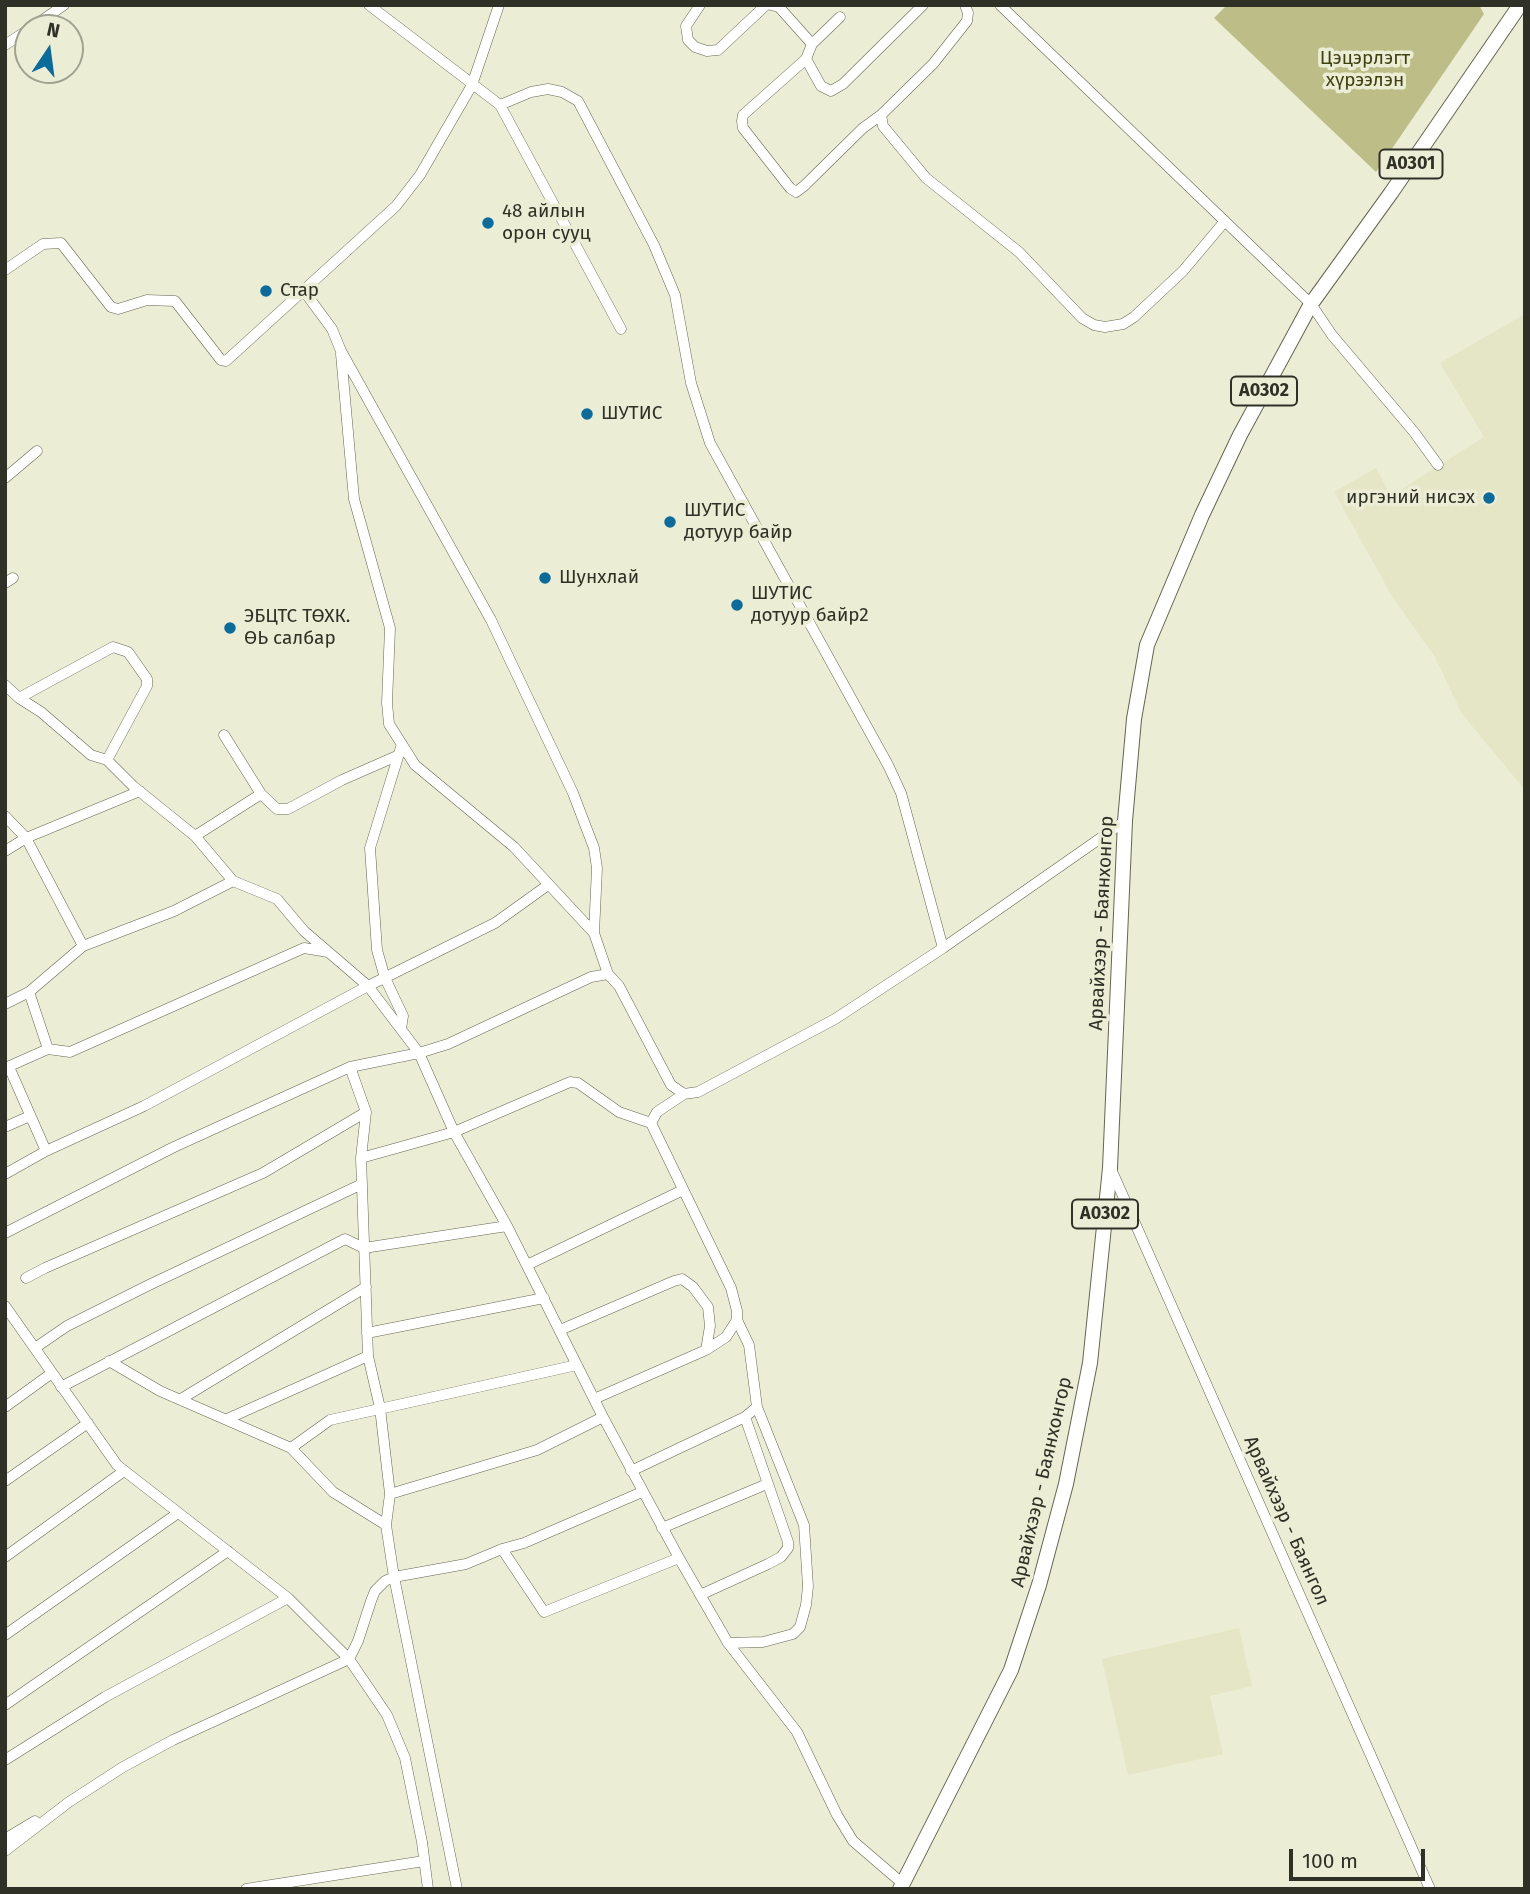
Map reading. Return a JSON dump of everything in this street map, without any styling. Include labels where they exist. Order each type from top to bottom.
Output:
[{"type":"highway","name":"Арвайхээр - Баянхонгор","points":[[901,1886],[1011,1670],[1040,1586],[1066,1483],[1090,1363],[1110,1168],[1125,821],[1135,719],[1147,645],[1202,515],[1240,435],[1311,304],[1520,5]]},
{"type":"street","points":[[369,5],[500,105],[621,329]]},
{"type":"street","points":[[5,270],[43,244],[61,243],[111,307],[118,309],[147,300],[175,301],[224,362],[396,206],[420,175],[472,85],[499,5]]},
{"type":"street","points":[[700,5],[686,26],[688,40],[695,47],[707,51],[718,50],[769,5],[779,7],[812,44]]},
{"type":"street","points":[[806,59],[821,86],[834,91],[923,5]]},
{"type":"street","points":[[840,17],[812,44],[806,59],[743,114],[743,128],[796,192],[933,64],[967,20],[965,5]]},
{"type":"street","points":[[1000,5],[1311,304],[1332,335],[1438,464]]},
{"type":"street","points":[[500,105],[531,92],[548,89],[562,92],[578,101],[648,233],[675,295],[691,383],[710,443],[901,793],[943,948]]},
{"type":"street","points":[[881,115],[886,132],[926,178],[1018,252],[1082,318],[1094,325],[1105,327],[1123,324],[1134,317],[1183,271],[1225,221]]},
{"type":"street","points":[[304,292],[332,329],[341,351],[491,620],[573,793],[594,848],[597,868],[594,933],[608,974],[619,986],[671,1085],[684,1094]]},
{"type":"street","points":[[341,351],[355,499],[390,628],[387,703],[389,724],[400,750],[514,847],[594,933]]},
{"type":"street","points":[[5,478],[37,451]]},
{"type":"street","points":[[19,698],[113,647],[128,652],[147,679],[147,686],[107,760]]},
{"type":"street","points":[[5,685],[91,755],[107,760],[117,772],[195,836],[233,881],[277,899],[304,931],[369,986],[419,1053],[454,1132],[507,1226],[642,1492],[700,1595],[729,1643],[797,1732],[837,1815],[853,1841],[901,1886]]},
{"type":"street","points":[[224,735],[261,794],[277,809],[288,809],[400,750]]},
{"type":"street","points":[[400,750],[370,848],[377,950],[385,978],[403,1016],[401,1029]]},
{"type":"street","points":[[5,851],[26,838],[140,791]]},
{"type":"street","points":[[195,836],[261,794]]},
{"type":"street","points":[[5,816],[26,838],[83,946]]},
{"type":"street","points":[[651,1123],[657,1112],[684,1094],[698,1092],[835,1019],[943,948],[1125,821]]},
{"type":"street","points":[[5,1004],[29,992],[83,946],[174,911],[233,881]]},
{"type":"street","points":[[5,1174],[46,1151],[144,1106],[369,986],[495,923],[548,885]]},
{"type":"street","points":[[46,1151],[7,1068],[48,1049],[70,1052],[304,948],[328,952]]},
{"type":"street","points":[[5,1233],[174,1147],[350,1068],[448,1044],[592,977],[608,974]]},
{"type":"street","points":[[29,992],[48,1049]]},
{"type":"street","points":[[350,1068],[366,1112],[361,1158],[368,1356],[380,1408],[390,1494],[386,1525],[394,1577],[457,1889]]},
{"type":"street","points":[[361,1158],[454,1132],[570,1082],[578,1083],[619,1112],[651,1123],[731,1288],[737,1320],[749,1345],[757,1407],[804,1524],[808,1586],[800,1627],[793,1634],[764,1642],[729,1643]]},
{"type":"street","points":[[26,1278],[263,1173],[366,1112]]},
{"type":"street","points":[[5,1127],[30,1115]]},
{"type":"street","name":"Арвайхээр - Баянгол","points":[[1110,1168],[1430,1889]]},
{"type":"street","points":[[35,1348],[68,1326],[149,1285],[362,1184]]},
{"type":"street","points":[[527,1265],[683,1190]]},
{"type":"street","points":[[61,1387],[345,1239],[365,1248],[507,1226]]},
{"type":"street","points":[[560,1330],[682,1279],[694,1286],[708,1307],[710,1326],[706,1350]]},
{"type":"street","points":[[181,1399],[366,1287]]},
{"type":"street","points":[[368,1333],[544,1298]]},
{"type":"street","points":[[5,1306],[9,1322],[35,1348],[117,1465],[288,1598],[349,1659],[387,1715],[405,1758],[428,1889]]},
{"type":"street","points":[[594,1399],[706,1350],[726,1337],[737,1320]]},
{"type":"street","points":[[227,1419],[368,1356]]},
{"type":"street","points":[[108,1361],[160,1391],[291,1448],[333,1492],[386,1525]]},
{"type":"street","points":[[291,1448],[330,1420],[577,1365]]},
{"type":"street","points":[[5,1407],[52,1373]]},
{"type":"street","points":[[631,1471],[745,1417],[757,1407]]},
{"type":"street","points":[[390,1494],[537,1450],[603,1417]]},
{"type":"street","points":[[700,1595],[768,1564],[781,1557],[788,1548],[745,1417]]},
{"type":"street","points":[[5,1481],[88,1423]]},
{"type":"street","points":[[5,1557],[124,1471]]},
{"type":"street","points":[[662,1528],[767,1484]]},
{"type":"street","points":[[5,1839],[173,1740],[349,1659],[358,1642],[375,1591],[385,1581],[466,1564],[524,1543],[642,1492]]},
{"type":"street","points":[[5,1634],[178,1513]]},
{"type":"street","points":[[502,1549],[544,1612],[679,1558]]},
{"type":"street","points":[[5,1705],[228,1552]]},
{"type":"street","points":[[5,1760],[105,1697],[288,1598]]},
{"type":"street","points":[[5,1851],[69,1802]]},
{"type":"street","points":[[246,1889],[424,1861]]},
{"type":"shaded area","points":[[1525,314],[1525,790],[1462,714],[1435,657],[1392,596],[1334,492],[1376,468],[1391,496],[1484,437],[1440,363]]},
{"type":"shaded area","points":[[1239,1628],[1252,1686],[1210,1696],[1223,1754],[1128,1775],[1102,1659]]},
{"type":"green space","name":"Цэцэрлэгт хүрээлэн","points":[[1227,5],[1479,5],[1484,14],[1376,172],[1214,18]]},
{"type":"place","name":"48 айлын орон сууц","points":[[488,223]]},
{"type":"place","name":"Стар","points":[[266,291]]},
{"type":"place","name":"ШУТИС","points":[[587,414]]},
{"type":"place","name":"иргэний нисэх","points":[[1489,498]]},
{"type":"place","name":"ШУТИС дотуур байр","points":[[670,522]]},
{"type":"place","name":"Шунхлай","points":[[545,578]]},
{"type":"place","name":"ШУТИС дотуур байр2","points":[[737,605]]},
{"type":"place","name":"ЭБЦТС ТӨХК. ӨЬ салбар","points":[[230,628]]}]
